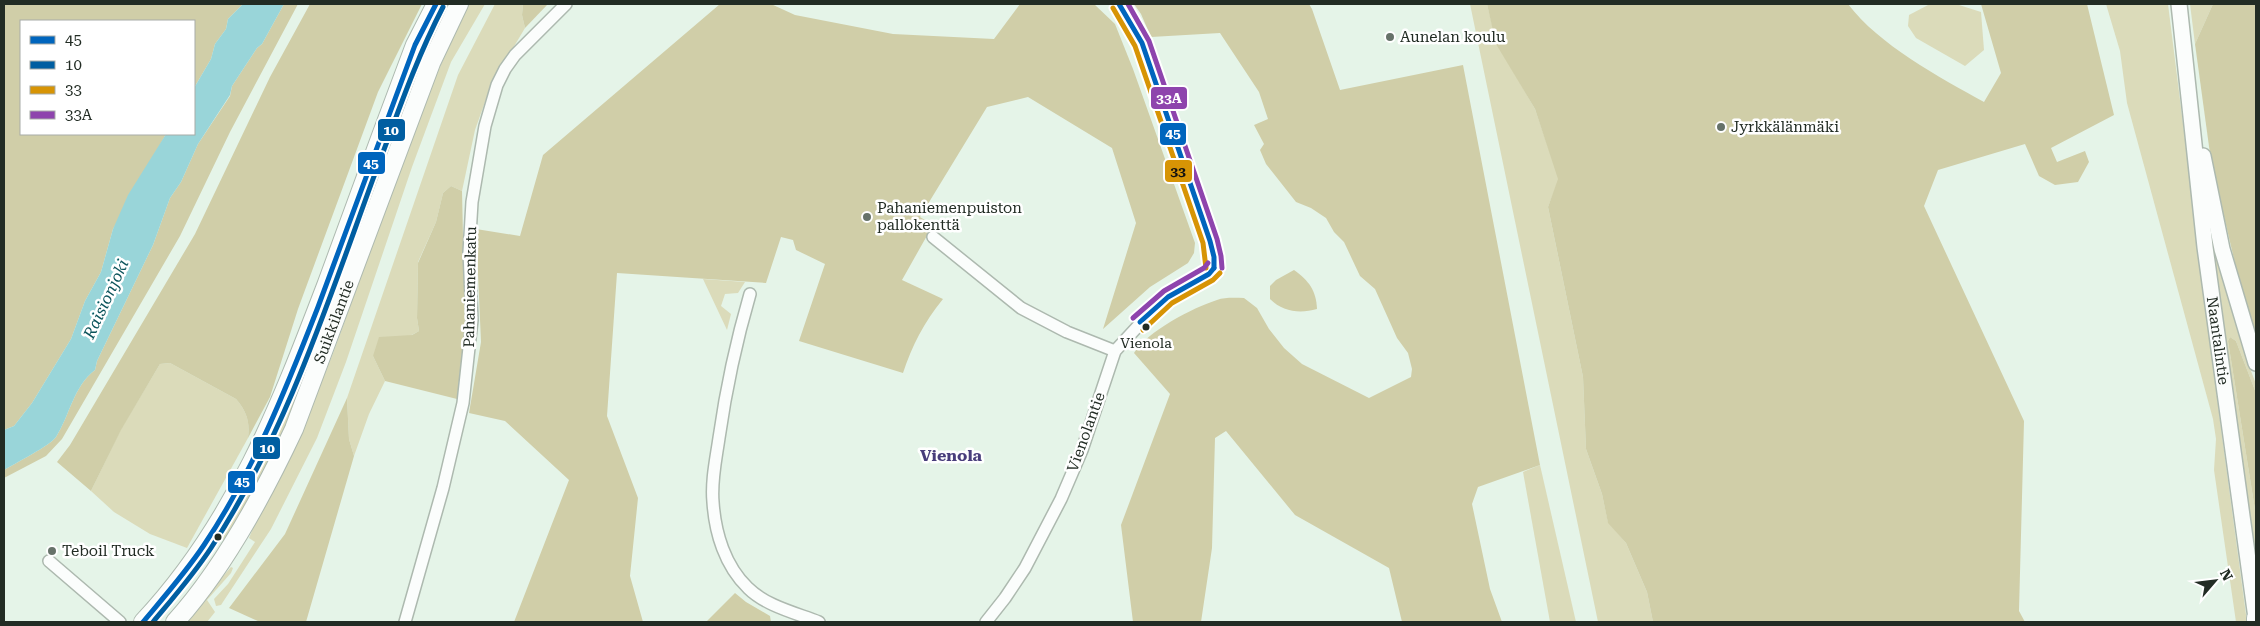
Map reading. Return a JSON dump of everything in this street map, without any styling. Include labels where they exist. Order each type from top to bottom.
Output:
[{"type":"main road","name":"Suikkilantie","points":[[143,622],[193,562],[235,496],[261,447],[288,386],[415,45],[436,4]]},
{"type":"main road","name":"Suikkilantie","points":[[175,622],[212,573],[242,526],[277,465],[294,429],[431,63],[459,4]]},
{"type":"main road","name":"Naantalintie","points":[[2179,4],[2205,247],[2256,619]]},
{"type":"main road","name":"Naantalintie","points":[[2186,63],[2222,249],[2256,363]]},
{"type":"street","name":"Pahaniemenkatu","points":[[405,622],[441,497],[464,403],[472,320],[469,252],[471,211],[485,126],[497,85],[505,69],[516,55],[566,4]]},
{"type":"street","name":"Vienolantie","points":[[986,622],[1006,598],[1025,568],[1060,499],[1082,450],[1115,351],[1152,311],[1168,297],[1209,274],[1214,268],[1214,257],[1210,242],[1142,43],[1119,4]]},
{"type":"street","points":[[933,237],[1022,308],[1067,332],[1115,351]]},
{"type":"street","points":[[750,294],[734,354],[723,410],[714,474],[713,502],[716,528],[728,560],[736,575],[749,590],[768,602],[819,622]]},
{"type":"street","points":[[50,561],[120,622]]},
{"type":"green space","points":[[443,4],[452,4],[299,397],[264,473],[225,541],[222,539],[272,442],[294,392],[420,54]]},
{"type":"green space","points":[[469,4],[485,4],[451,62],[412,167],[346,362],[317,438],[271,529],[221,605],[216,606],[214,599],[228,584],[255,542],[249,538],[323,379],[430,90]]},
{"type":"green space","points":[[495,4],[523,4],[522,15],[525,28],[491,85],[475,130],[462,191],[451,186],[443,193],[436,222],[418,262],[417,318],[419,331],[373,356],[385,381],[369,414],[354,456],[349,439],[347,398],[458,75]]},
{"type":"green space","points":[[1470,4],[1487,4],[1497,44],[1535,109],[1559,179],[1548,207],[1583,377],[1586,449],[1602,494],[1608,522],[1626,543],[1647,592],[1653,622],[1598,622]]},
{"type":"green space","points":[[1930,4],[1956,4],[1981,12],[1984,50],[1965,66],[1916,38],[1908,26],[1909,15]]},
{"type":"green space","points":[[2106,4],[2168,4],[2247,622],[2236,622],[2214,470],[2216,439],[2213,419],[2127,103],[2120,51]]},
{"type":"green space","points":[[2190,4],[2213,4],[2195,44]]},
{"type":"green space","points":[[2214,248],[2246,358],[2256,384],[2256,393],[2236,341],[2230,337],[2228,341],[2256,516],[2256,584],[2225,353]]},
{"type":"green space","points":[[703,279],[745,282],[738,293],[725,294],[721,306],[731,314],[727,330]]},
{"type":"green space","points":[[170,363],[236,399],[243,408],[249,427],[248,438],[187,548],[150,534],[114,512],[91,491],[121,429],[160,364]]},
{"type":"green space","points":[[1540,465],[1576,622],[1550,622],[1523,472]]},
{"type":"green space","points":[[231,567],[233,568],[231,573],[207,600],[215,612],[207,622],[189,622],[190,614]]},
{"type":"shaded area","points":[[4,4],[243,4],[228,19],[226,29],[215,44],[211,59],[195,86],[195,20],[20,20],[20,135],[165,135],[113,229],[101,272],[85,301],[71,339],[32,403],[14,426],[4,430]]},
{"type":"shaded area","points":[[284,4],[298,4],[230,132],[180,236],[62,439],[46,456],[4,478],[4,470],[53,440],[61,429],[77,393],[95,370],[97,361],[153,245],[170,198],[181,182],[198,144],[230,96],[232,86],[257,48],[262,44]]},
{"type":"shaded area","points":[[310,4],[422,4],[378,92],[298,309],[270,397],[248,438],[249,427],[247,417],[236,399],[170,363],[160,364],[121,430],[91,491],[57,462],[70,445],[195,234],[270,77]]},
{"type":"shaded area","points":[[523,4],[548,4],[525,28],[522,15]]},
{"type":"shaded area","points":[[720,4],[771,4],[795,15],[893,34],[994,39],[1020,4],[1094,4],[1115,24],[1195,243],[1194,253],[1188,263],[1150,287],[1103,329],[1136,223],[1112,148],[1028,97],[987,107],[920,217],[933,225],[902,280],[943,299],[919,334],[903,373],[799,341],[825,264],[796,250],[793,240],[781,237],[766,283],[617,273],[607,416],[638,498],[630,576],[643,622],[514,622],[569,480],[505,421],[469,413],[481,342],[476,229],[520,236],[543,155]]},
{"type":"shaded area","points":[[1134,4],[1309,4],[1340,90],[1463,65],[1540,465],[1478,487],[1472,504],[1490,589],[1502,622],[1402,622],[1389,568],[1295,515],[1226,431],[1215,438],[1212,548],[1201,622],[1133,622],[1121,525],[1170,394],[1134,353],[1149,337],[1183,314],[1207,304],[1223,298],[1244,298],[1257,308],[1269,329],[1284,348],[1302,364],[1369,398],[1411,377],[1412,369],[1408,353],[1397,338],[1375,289],[1360,276],[1344,242],[1334,232],[1326,218],[1311,208],[1296,202],[1266,164],[1260,150],[1264,144],[1254,125],[1268,119],[1259,92],[1220,33],[1151,37],[1141,14]]},
{"type":"shaded area","points":[[1487,4],[1848,4],[1876,33],[1911,59],[1984,102],[2001,73],[1981,4],[2087,4],[2114,115],[2051,148],[2057,162],[2085,151],[2089,162],[2078,182],[2055,185],[2039,176],[2025,144],[1938,170],[1924,206],[2024,421],[2019,611],[2025,622],[1653,622],[1647,592],[1626,543],[1608,523],[1602,494],[1586,449],[1583,377],[1548,207],[1558,179],[1535,109],[1496,44]]},
{"type":"shaded area","points":[[2213,4],[2256,4],[2256,338],[2242,293],[2211,161],[2195,44]]},
{"type":"shaded area","points":[[451,186],[462,191],[465,326],[457,399],[385,381],[373,356],[379,337],[412,335],[419,331],[417,318],[418,263],[436,222],[443,193]]},
{"type":"shaded area","points":[[1294,270],[1311,286],[1317,309],[1292,311],[1280,307],[1270,299],[1270,286],[1276,280]]},
{"type":"shaded area","points":[[2230,337],[2236,341],[2256,393],[2256,516],[2228,341]]},
{"type":"shaded area","points":[[347,398],[349,439],[354,456],[306,622],[260,622],[229,608],[285,534]]},
{"type":"shaded area","points":[[735,593],[770,616],[771,622],[706,622]]},
{"type":"water","name":"Raisionjoki","points":[[243,4],[284,4],[262,44],[257,48],[232,86],[230,95],[198,144],[181,182],[170,198],[153,245],[97,361],[95,370],[77,393],[61,429],[53,440],[4,470],[4,430],[14,426],[32,403],[71,339],[85,301],[101,272],[113,229],[128,195],[165,135],[195,135],[195,86],[211,59],[215,44],[226,29],[228,19]]},
{"type":"transit line","name":"45","points":[[143,622],[204,545],[238,489],[253,459],[294,369],[415,45],[436,4]]},
{"type":"transit line","name":"45","points":[[1119,4],[1142,43],[1210,241],[1214,257],[1214,268]]},
{"type":"transit line","name":"33A","points":[[1128,4],[1149,41],[1217,239],[1222,268]]},
{"type":"transit line","name":"10","points":[[153,622],[211,548],[237,505],[283,415],[321,321],[405,92],[443,7]]},
{"type":"transit line","name":"33","points":[[1113,8],[1135,46],[1203,243],[1206,268]]},
{"type":"transit line","name":"33A","points":[[1133,318],[1164,291],[1204,268],[1208,263]]},
{"type":"transit line","name":"45","points":[[1140,322],[1168,297],[1209,274],[1214,268]]},
{"type":"transit line","name":"33","points":[[1143,330],[1172,303],[1213,280],[1220,273]]},
{"type":"place","name":"Aunelan koulu","points":[[1390,37]]},
{"type":"place","name":"Jyrkkälänmäki","points":[[1721,127]]},
{"type":"place","name":"Pahaniemenpuiston pallokenttä","points":[[867,217]]},
{"type":"place","name":"Vienola","points":[[1146,327]]},
{"type":"place","name":"Teboil Truck","points":[[52,551]]},
{"type":"district","name":"Vienola","points":[[951,455]]}]
